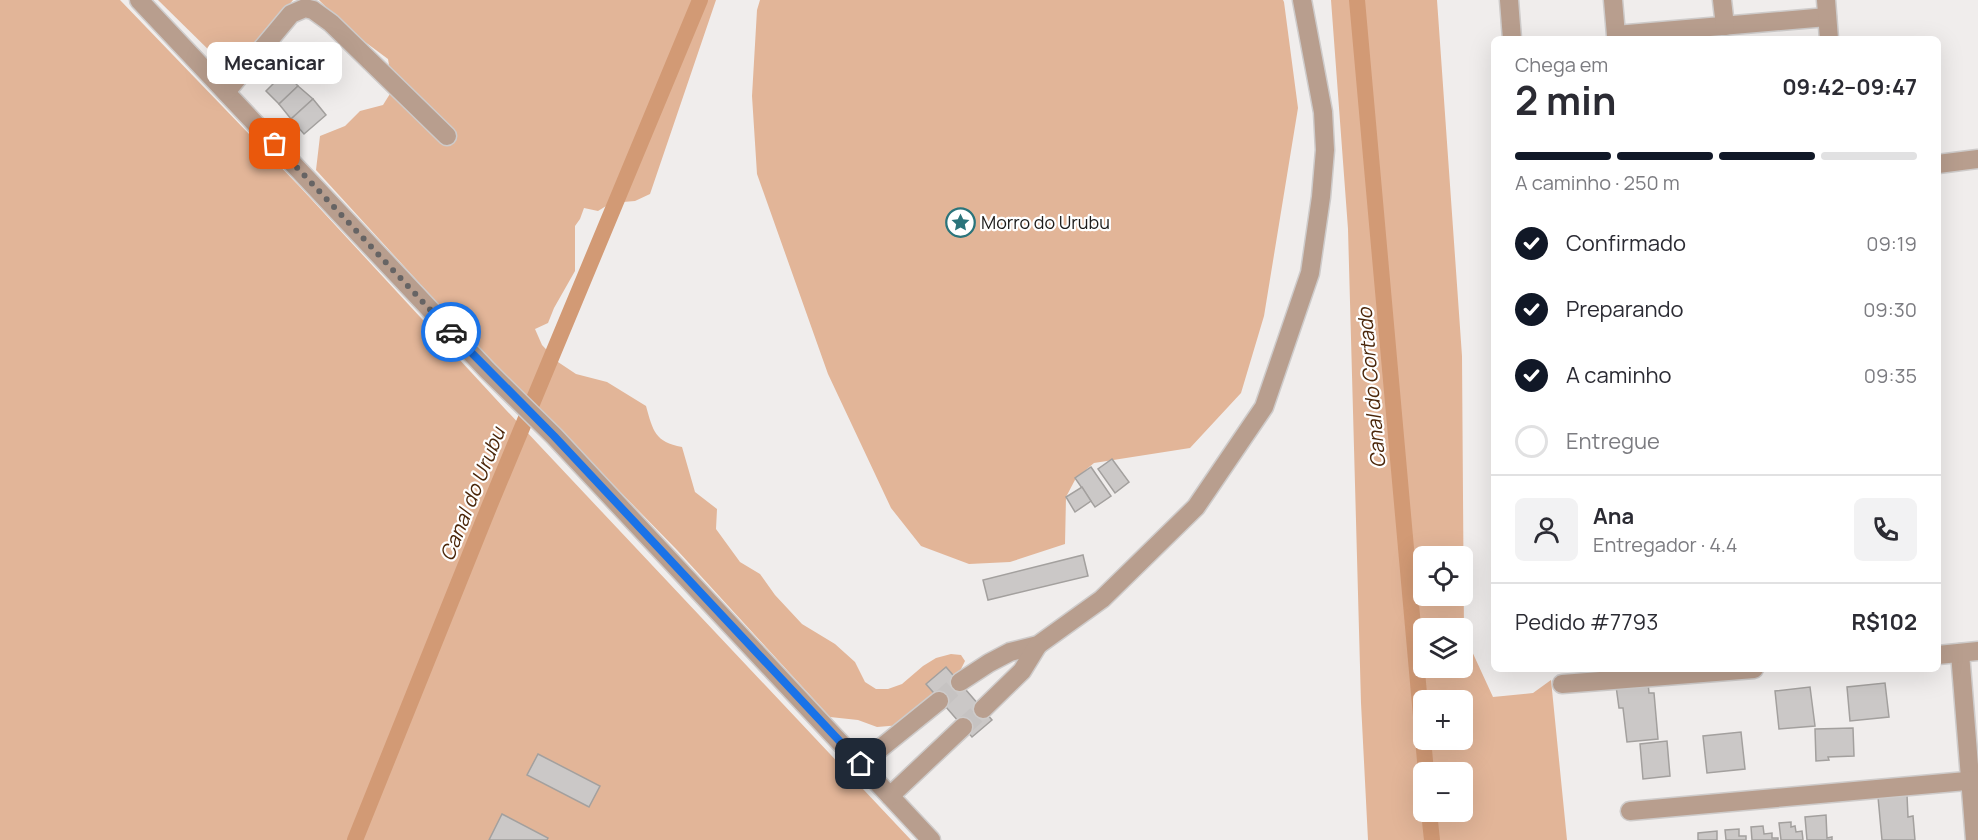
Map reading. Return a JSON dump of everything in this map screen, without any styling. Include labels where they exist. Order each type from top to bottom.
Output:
[{"type":"street","points":[[139,0],[487,370],[554,436],[931,840]]},
{"type":"street","points":[[960,682],[1010,652],[1038,645],[1102,599],[1196,507],[1264,407],[1310,273],[1321,197],[1325,150],[1323,112],[1302,0]]},
{"type":"street","points":[[1509,0],[1512,36]]},
{"type":"street","points":[[1613,0],[1616,36]]},
{"type":"street","points":[[1722,0],[1725,26]]},
{"type":"street","points":[[226,92],[291,14],[305,8],[331,23],[447,136]]},
{"type":"street","points":[[1626,36],[1725,26],[1826,9],[1829,36]]},
{"type":"street","points":[[1941,165],[1978,159]]},
{"type":"street","points":[[983,709],[1022,671],[1038,645]]},
{"type":"street","points":[[1941,655],[1969,652],[1976,840]]},
{"type":"street","points":[[1562,684],[1716,672]]},
{"type":"street","points":[[861,764],[939,701]]},
{"type":"street","points":[[890,796],[963,727]]},
{"type":"street","points":[[1630,811],[1974,780]]},
{"type":"shaded area","points":[[0,0],[120,0],[300,187],[506,410],[911,840],[0,840]]},
{"type":"shaded area","points":[[158,0],[293,0],[268,31],[242,55],[221,62]]},
{"type":"shaded area","points":[[319,0],[716,0],[650,194],[635,201],[611,203],[598,211],[584,208],[575,226],[575,271],[548,323],[535,329],[542,345],[558,362],[576,374],[607,382],[646,406],[656,434],[666,442],[682,447],[695,492],[717,509],[716,529],[740,562],[760,574],[775,595],[802,624],[835,644],[855,662],[865,682],[876,689],[888,689],[902,684],[936,658],[951,654],[961,655],[965,661],[960,671],[901,725],[877,727],[858,720],[830,717],[677,550],[465,333],[316,170],[320,136],[345,126],[360,111],[383,105],[393,89],[388,59],[349,30]]},
{"type":"shaded area","points":[[760,0],[1283,0],[1298,108],[1264,316],[1241,393],[1190,448],[1094,463],[1076,478],[1066,497],[1065,544],[1010,562],[969,564],[921,546],[891,508],[828,374],[757,174],[752,96],[757,10]]},
{"type":"shaded area","points":[[1331,0],[1437,0],[1462,356],[1463,546],[1413,546],[1413,606],[1464,606],[1464,618],[1413,618],[1413,678],[1473,678],[1473,654],[1493,697],[1533,693],[1551,680],[1567,840],[1368,840],[1361,703],[1348,229]]},
{"type":"building","points":[[285,72],[298,86],[279,104],[266,91]]},
{"type":"building","points":[[298,86],[313,99],[291,119],[279,104]]},
{"type":"building","points":[[313,99],[326,115],[304,134],[291,119]]},
{"type":"building","points":[[1112,459],[1129,482],[1115,493],[1098,469]]},
{"type":"building","points":[[1091,467],[1111,496],[1095,507],[1075,478]]},
{"type":"building","points":[[1082,487],[1091,501],[1075,512],[1066,497]]},
{"type":"building","points":[[1083,555],[1088,576],[988,600],[983,580]]},
{"type":"building","points":[[946,667],[992,720],[972,737],[926,684]]},
{"type":"building","points":[[1648,683],[1649,693],[1654,693],[1658,739],[1627,742],[1623,708],[1619,708],[1616,686]]},
{"type":"building","points":[[1885,683],[1889,717],[1850,721],[1847,687]]},
{"type":"building","points":[[1810,687],[1815,726],[1779,729],[1775,691]]},
{"type":"building","points":[[1853,728],[1854,756],[1828,757],[1829,760],[1816,761],[1815,729]]},
{"type":"building","points":[[1741,732],[1745,769],[1707,773],[1703,736]]},
{"type":"building","points":[[1667,741],[1670,776],[1643,779],[1640,744]]},
{"type":"building","points":[[538,754],[600,786],[589,807],[527,775]]},
{"type":"building","points":[[1907,795],[1908,817],[1913,816],[1915,840],[1882,840],[1878,797]]},
{"type":"building","points":[[502,814],[548,838],[547,840],[489,840]]},
{"type":"building","points":[[1826,815],[1827,838],[1832,837],[1832,840],[1807,840],[1805,817]]},
{"type":"building","points":[[1791,822],[1791,827],[1795,826],[1796,832],[1802,831],[1803,840],[1781,840],[1779,823]]},
{"type":"building","points":[[1763,826],[1764,834],[1772,833],[1772,838],[1778,838],[1778,840],[1752,840],[1751,827]]},
{"type":"building","points":[[1739,829],[1739,836],[1746,836],[1746,840],[1726,840],[1725,830]]},
{"type":"building","points":[[1717,831],[1717,840],[1698,840],[1698,833]]},
{"type":"waterway","name":"Canal do Urubu","points":[[355,840],[489,507],[700,0]]},
{"type":"waterway","name":"Canal do Cortado","points":[[1357,0],[1425,762]]},
{"type":"waterway","name":"Canal do Cortado","points":[[1430,822],[1432,840]]},
{"type":"tunnel","points":[[939,701],[960,682]]},
{"type":"tunnel","points":[[963,727],[983,709]]},
{"type":"way so far","points":[[275,144],[451,332]]},
{"type":"place","name":"Mecanicar","points":[[275,144]]},
{"type":"place","name":"Morro do Urubu","points":[[960,222]]},
{"type":"route","points":[[451,332],[554,436],[861,764]]}]
